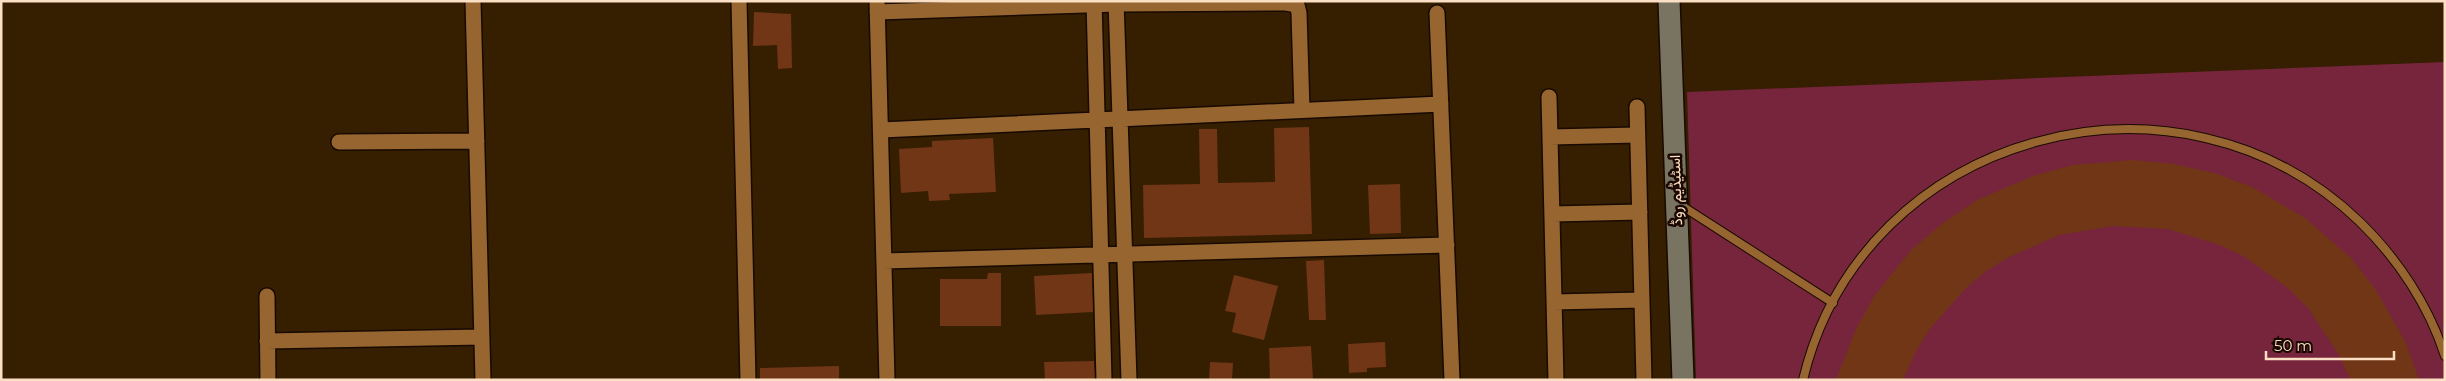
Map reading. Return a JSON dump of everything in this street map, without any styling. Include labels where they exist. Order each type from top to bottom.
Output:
[{"type":"main road","name":"اسٹیڈیم روڈ","points":[[1669,1],[1683,380]]},
{"type":"street","points":[[473,1],[483,380]]},
{"type":"street","points":[[738,1],[748,380]]},
{"type":"street","points":[[1094,3],[1104,380]]},
{"type":"street","points":[[887,380],[877,7],[1094,3],[1286,3],[1297,5],[1299,13],[1302,110]]},
{"type":"street","points":[[1116,3],[1129,380]]},
{"type":"street","points":[[1437,13],[1452,380]]},
{"type":"street","points":[[1549,96],[1556,380]]},
{"type":"street","points":[[881,130],[1441,104]]},
{"type":"street","points":[[1637,107],[1644,380]]},
{"type":"street","points":[[1550,137],[1637,135]]},
{"type":"street","points":[[340,142],[477,141]]},
{"type":"street","points":[[1552,214],[1640,212]]},
{"type":"street","points":[[884,261],[1447,245]]},
{"type":"street","points":[[267,296],[268,380]]},
{"type":"street","points":[[1554,302],[1642,300]]},
{"type":"street","points":[[268,341],[482,338]]},
{"type":"lane","points":[[1803,380],[1812,349],[1833,302],[1858,264],[1881,236],[1921,199],[1967,169],[1992,157],[2044,139],[2098,130],[2152,129],[2180,132],[2233,145],[2284,167],[2330,196],[2371,233],[2405,276],[2432,323],[2445,356]]},
{"type":"lane","points":[[1677,203],[1833,302]]},
{"type":"shaded area","points":[[2445,62],[2445,380],[1696,380],[1687,92]]},
{"type":"building","points":[[754,12],[791,14],[792,68],[778,69],[777,45],[753,46]]},
{"type":"building","points":[[1309,127],[1312,234],[1144,238],[1143,185],[1200,184],[1199,129],[1217,129],[1218,183],[1275,182],[1274,128]]},
{"type":"building","points":[[993,138],[996,192],[949,194],[950,200],[929,201],[928,191],[901,193],[899,149],[932,147],[932,141]]},
{"type":"building","points":[[2133,160],[2174,164],[2214,173],[2252,187],[2305,218],[2351,258],[2376,290],[2406,343],[2419,380],[2351,380],[2338,353],[2308,308],[2289,289],[2245,257],[2220,245],[2168,229],[2113,226],[2059,235],[2009,257],[1986,271],[1965,289],[1929,330],[1915,353],[1903,380],[1836,380],[1856,329],[1875,295],[1912,249],[1943,223],[1977,200],[2033,176],[2073,165]]},
{"type":"building","points":[[1400,184],[1401,233],[1370,234],[1368,185]]},
{"type":"building","points":[[1324,260],[1326,320],[1309,320],[1306,261]]},
{"type":"building","points":[[988,273],[1001,273],[1001,326],[940,326],[940,279],[987,279]]},
{"type":"building","points":[[1092,273],[1093,312],[1036,315],[1034,276]]},
{"type":"building","points":[[1234,275],[1278,286],[1264,340],[1232,332],[1236,313],[1225,311]]},
{"type":"building","points":[[1385,342],[1386,367],[1367,368],[1367,372],[1349,373],[1348,344]]},
{"type":"building","points":[[1311,346],[1313,380],[1270,380],[1269,348]]},
{"type":"building","points":[[1094,361],[1095,380],[1045,380],[1044,362]]},
{"type":"building","points":[[1210,362],[1233,363],[1232,380],[1209,380]]},
{"type":"building","points":[[839,366],[839,380],[760,380],[760,368]]}]
